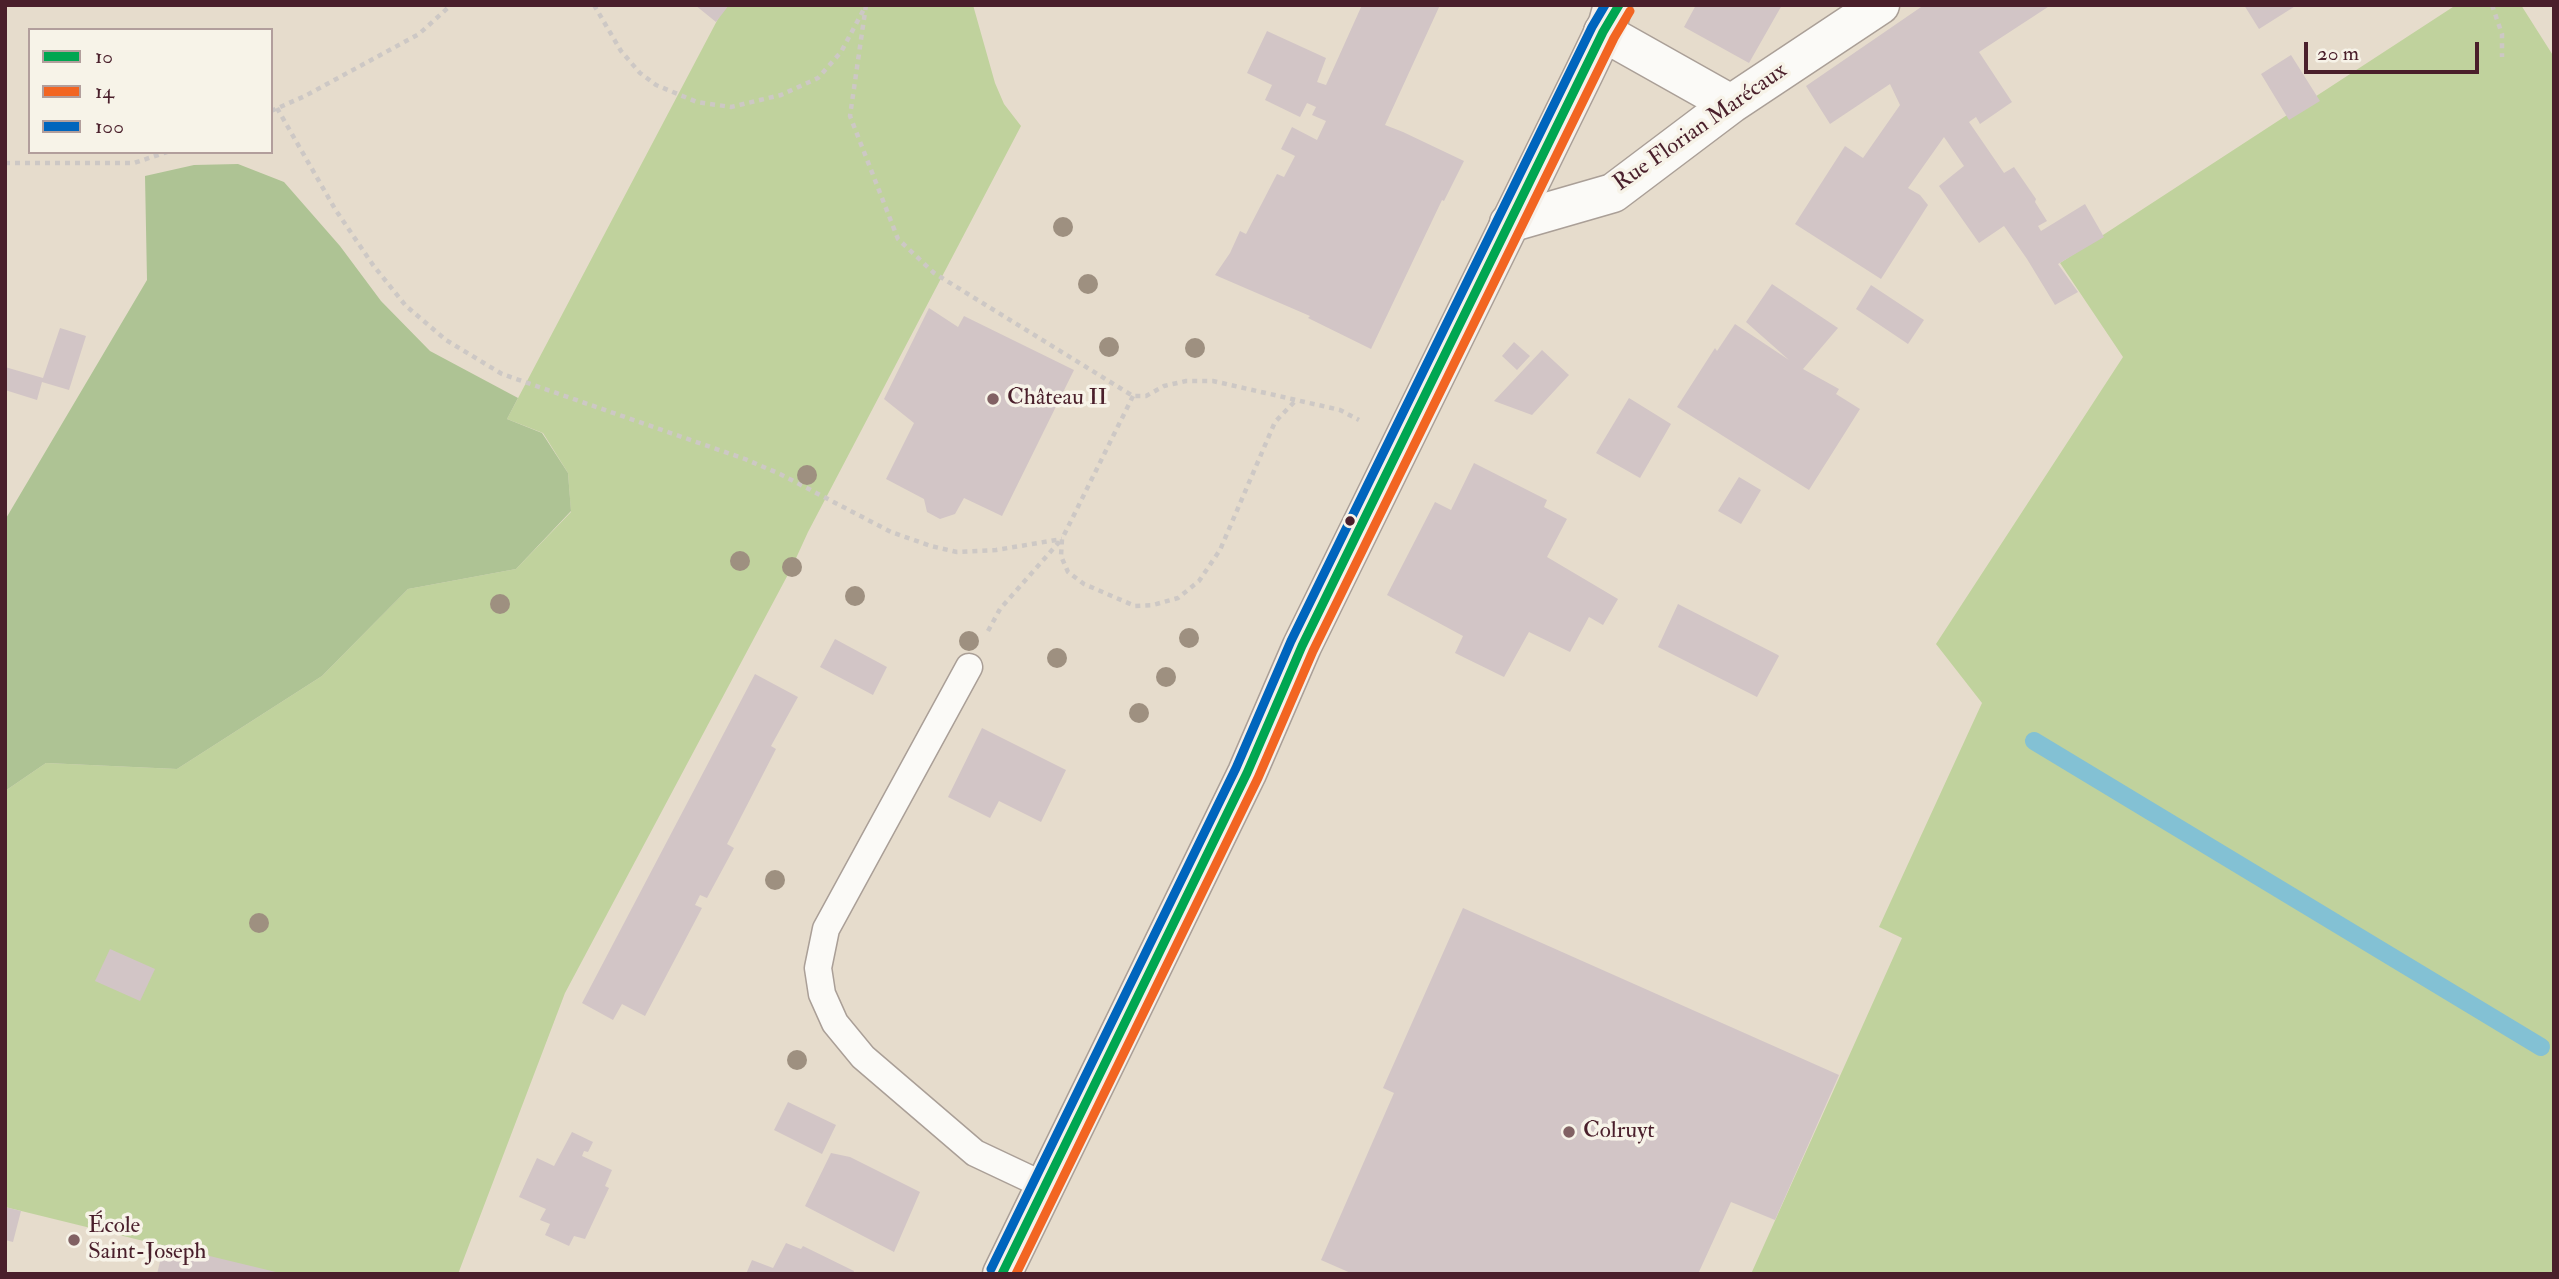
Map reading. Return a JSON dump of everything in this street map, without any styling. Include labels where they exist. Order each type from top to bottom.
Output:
[{"type":"main road","points":[[1002,1274],[1247,773],[1302,646],[1608,19]]},
{"type":"street","name":"Rue Florian Marécaux","points":[[1509,223],[1613,192],[1731,104],[1880,5]]},
{"type":"street","points":[[1608,19],[1731,104]]},
{"type":"lane","points":[[969,667],[826,929],[818,968],[822,993],[835,1023],[863,1057],[975,1153],[1045,1186]]},
{"type":"path","points":[[273,110],[305,96],[419,34],[451,5]]},
{"type":"path","points":[[594,5],[621,51],[640,73],[656,85],[697,102],[731,107],[781,95],[818,78],[841,52],[866,5]]},
{"type":"path","points":[[866,5],[850,116],[898,239],[934,273],[1133,396],[1146,396],[1164,386],[1186,381],[1213,381],[1340,410],[1402,440]]},
{"type":"path","points":[[2492,5],[2502,34],[2502,57]]},
{"type":"path","points":[[277,108],[335,209],[373,265],[407,306],[446,340],[502,374],[746,459],[891,532],[931,546],[957,552],[996,550],[1062,539]]},
{"type":"path","points":[[5,163],[134,163],[161,154]]},
{"type":"path","points":[[969,667],[1000,609],[1062,539],[1133,396]]},
{"type":"path","points":[[1062,539],[1061,556],[1068,572],[1084,584],[1135,606],[1153,605],[1178,598],[1199,581],[1220,550],[1275,422],[1296,400]]},
{"type":"green space","points":[[728,5],[973,5],[995,83],[1004,104],[1021,126],[792,567],[565,993],[458,1274],[278,1274],[5,1207],[5,791],[46,763],[177,769],[322,676],[408,589],[516,569],[571,512],[568,473],[543,433],[507,419],[720,15]]},
{"type":"green space","points":[[2456,5],[2521,5],[2554,57],[2554,1274],[1751,1274],[1902,938],[1879,927],[1982,703],[1936,644],[2123,357],[2060,263]]},
{"type":"green space","points":[[238,164],[284,182],[340,246],[381,301],[430,351],[518,398],[507,419],[542,433],[568,473],[571,511],[516,569],[408,589],[322,676],[177,769],[46,763],[5,791],[5,520],[147,280],[145,176],[194,165]]},
{"type":"building","points":[[695,5],[729,5],[716,22]]},
{"type":"building","points":[[1362,5],[1440,5],[1385,125],[1464,161],[1444,201],[1442,200],[1371,349],[1308,318],[1310,316],[1215,275],[1230,253],[1240,231],[1246,234],[1277,174],[1284,177],[1295,156],[1281,149],[1292,127],[1317,140],[1326,121],[1312,115],[1316,107],[1307,103],[1300,117],[1265,100],[1272,85],[1247,73],[1267,31],[1326,58],[1317,82],[1326,85]]},
{"type":"building","points":[[1696,5],[1782,5],[1749,63],[1684,27]]},
{"type":"building","points":[[1924,5],[2051,5],[1979,52],[2012,102],[1980,124],[1976,117],[1969,122],[2004,173],[2014,167],[2036,199],[2035,202],[2047,221],[2038,226],[2041,231],[2085,204],[2104,237],[2058,264],[2078,292],[2055,305],[2004,226],[1979,243],[1939,186],[1964,166],[1944,137],[1908,188],[1920,195],[1928,205],[1881,279],[1795,224],[1845,146],[1863,158],[1900,105],[1890,84],[1830,124],[1806,86]]},
{"type":"building","points":[[2244,5],[2297,5],[2259,29]]},
{"type":"building","points":[[2291,55],[2320,101],[2289,120],[2261,74]]},
{"type":"building","points":[[1772,284],[1838,328],[1803,369],[1839,389],[1836,394],[1860,409],[1809,490],[1677,407],[1715,348],[1717,351],[1735,324],[1789,360],[1746,322]]},
{"type":"building","points":[[1871,285],[1924,320],[1908,344],[1856,309]]},
{"type":"building","name":"Château II","points":[[929,308],[958,327],[964,316],[1074,370],[1002,516],[964,498],[955,514],[940,519],[927,512],[924,499],[886,479],[914,423],[884,399]]},
{"type":"building","points":[[60,328],[86,336],[69,390],[42,382],[37,400],[5,390],[5,367],[43,378]]},
{"type":"building","points":[[1514,342],[1530,356],[1517,370],[1502,356]]},
{"type":"building","points":[[1542,350],[1569,375],[1532,415],[1494,401]]},
{"type":"building","points":[[1629,398],[1671,424],[1640,478],[1596,453]]},
{"type":"building","points":[[1474,463],[1547,500],[1544,507],[1567,519],[1547,557],[1618,599],[1603,625],[1589,617],[1570,652],[1529,632],[1504,677],[1455,653],[1463,636],[1387,595],[1435,502],[1451,510]]},
{"type":"building","points":[[1739,477],[1761,490],[1741,524],[1718,511]]},
{"type":"building","points":[[1678,604],[1779,656],[1757,697],[1658,647]]},
{"type":"building","points":[[835,639],[887,667],[873,695],[820,667]]},
{"type":"building","points":[[755,674],[798,697],[771,746],[776,749],[727,844],[734,848],[707,898],[700,895],[695,905],[702,908],[645,1016],[622,1004],[613,1020],[582,1003]]},
{"type":"building","points":[[982,728],[1066,770],[1041,822],[999,801],[990,818],[948,797]]},
{"type":"building","name":"Colruyt","points":[[1463,908],[1839,1075],[1775,1220],[1731,1202],[1698,1274],[1353,1274],[1321,1260],[1394,1093],[1383,1088]]},
{"type":"building","points":[[110,949],[155,969],[140,1001],[95,981]]},
{"type":"building","points":[[788,1102],[836,1125],[822,1154],[774,1130]]},
{"type":"building","points":[[572,1132],[593,1142],[588,1152],[584,1151],[582,1156],[612,1170],[605,1186],[609,1188],[585,1239],[574,1236],[569,1246],[545,1235],[550,1224],[540,1220],[546,1209],[519,1197],[537,1158],[554,1166]]},
{"type":"building","points":[[831,1153],[850,1157],[920,1192],[894,1252],[805,1206]]},
{"type":"building","points":[[5,1207],[21,1211],[13,1242],[5,1240]]},
{"type":"building","points":[[786,1243],[801,1249],[803,1246],[854,1271],[853,1274],[746,1274],[752,1260],[773,1268]]},
{"type":"building","points":[[164,1245],[280,1273],[280,1274],[157,1274]]},
{"type":"waterway","points":[[2034,741],[2541,1047]]},
{"type":"transit line","name":"100","points":[[991,1269],[1236,768],[1291,641],[1605,5]]},
{"type":"transit line","name":"10","points":[[1002,1274],[1247,773],[1302,646],[1603,32],[1619,5]]},
{"type":"transit line","name":"14","points":[[1016,1274],[1258,778],[1313,651],[1614,38],[1630,11]]},
{"type":"place","name":"Château II","points":[[993,399]]},
{"type":"place","name":"Colruyt","points":[[1569,1132]]},
{"type":"place","name":"École Saint-Joseph","points":[[74,1240]]}]
